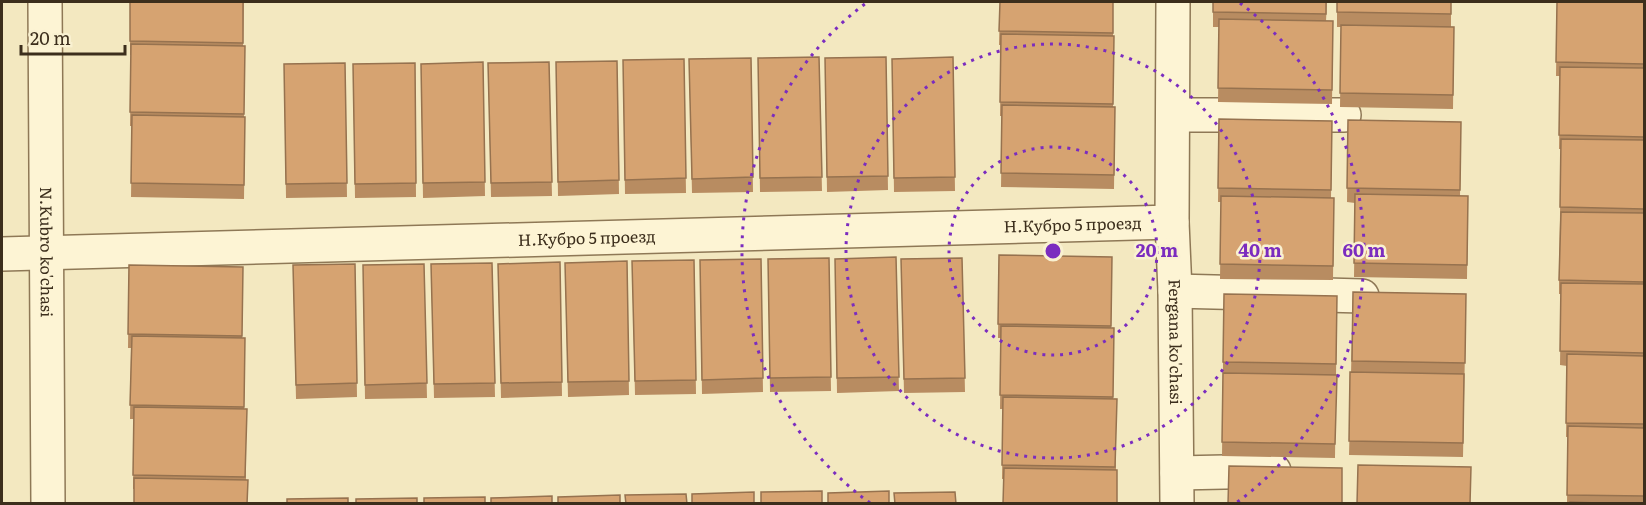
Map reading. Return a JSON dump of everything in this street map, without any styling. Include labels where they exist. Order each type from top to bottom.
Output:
[{"type":"street","name":"N.Kubro ko'chasi","points":[[45,2],[48,504]]},
{"type":"street","name":"Fergana ko'chasi","points":[[1173,2],[1172,222],[1177,488]]},
{"type":"street","points":[[1174,115],[1344,115]]},
{"type":"street","name":"Н.Кубро 5 проезд","points":[[2,254],[1172,222]]},
{"type":"street","points":[[1175,291],[1362,296]]},
{"type":"street","points":[[1177,488],[1307,470]]},
{"type":"building","points":[[130,2],[243,2],[243,43],[130,41]]},
{"type":"building","points":[[1000,2],[1113,2],[1113,33],[999,31]]},
{"type":"building","points":[[1213,2],[1326,2],[1326,14],[1213,12]]},
{"type":"building","points":[[1337,2],[1451,2],[1451,14],[1337,12]]},
{"type":"building","points":[[1557,2],[1644,2],[1644,64],[1556,62]]},
{"type":"building","points":[[1219,19],[1333,21],[1332,90],[1218,88]]},
{"type":"building","points":[[1341,25],[1454,27],[1453,95],[1340,93]]},
{"type":"building","points":[[1001,34],[1114,36],[1113,104],[1000,102]]},
{"type":"building","points":[[131,44],[245,46],[244,114],[130,112]]},
{"type":"building","points":[[819,57],[822,177],[760,178],[758,58]]},
{"type":"building","points":[[886,57],[888,176],[827,177],[825,58]]},
{"type":"building","points":[[953,57],[955,177],[894,178],[892,59]]},
{"type":"building","points":[[751,58],[753,177],[692,179],[689,59]]},
{"type":"building","points":[[684,59],[686,178],[625,180],[623,60]]},
{"type":"building","points":[[617,61],[619,180],[558,182],[556,62]]},
{"type":"building","points":[[483,62],[485,182],[423,183],[421,64]]},
{"type":"building","points":[[549,62],[552,182],[491,183],[488,63]]},
{"type":"building","points":[[345,63],[347,183],[286,184],[284,64]]},
{"type":"building","points":[[415,63],[416,183],[355,184],[353,64]]},
{"type":"building","points":[[1560,67],[1644,68],[1644,137],[1559,135]]},
{"type":"building","points":[[1002,105],[1115,107],[1114,175],[1001,173]]},
{"type":"building","points":[[132,115],[245,117],[244,185],[131,183]]},
{"type":"building","points":[[1219,119],[1332,121],[1331,190],[1218,188]]},
{"type":"building","points":[[1348,120],[1461,122],[1460,190],[1347,188]]},
{"type":"building","points":[[1561,139],[1644,140],[1644,209],[1560,207]]},
{"type":"building","points":[[1355,194],[1468,196],[1467,265],[1354,263]]},
{"type":"building","points":[[1221,196],[1334,198],[1333,266],[1220,264]]},
{"type":"building","points":[[1561,212],[1644,213],[1644,282],[1559,280]]},
{"type":"building","points":[[999,255],[1112,257],[1111,326],[998,324]]},
{"type":"building","points":[[896,257],[899,377],[837,378],[835,259]]},
{"type":"building","points":[[829,258],[831,377],[770,378],[768,259]]},
{"type":"building","points":[[962,258],[965,378],[904,379],[901,259]]},
{"type":"building","points":[[761,259],[763,378],[702,380],[700,260]]},
{"type":"building","points":[[694,260],[696,380],[635,381],[632,261]]},
{"type":"building","points":[[627,261],[629,381],[568,382],[565,263]]},
{"type":"building","points":[[560,262],[562,382],[501,383],[498,264]]},
{"type":"building","points":[[492,263],[495,383],[434,384],[431,264]]},
{"type":"building","points":[[355,264],[357,383],[296,385],[293,265]]},
{"type":"building","points":[[424,264],[427,383],[365,385],[363,265]]},
{"type":"building","points":[[129,265],[243,267],[242,336],[128,334]]},
{"type":"building","points":[[1561,283],[1644,284],[1644,353],[1560,351]]},
{"type":"building","points":[[1353,292],[1466,294],[1465,363],[1352,361]]},
{"type":"building","points":[[1224,294],[1337,296],[1336,364],[1223,362]]},
{"type":"building","points":[[1001,326],[1114,328],[1113,397],[1000,395]]},
{"type":"building","points":[[132,336],[245,338],[244,407],[130,405]]},
{"type":"building","points":[[1567,354],[1644,356],[1644,424],[1566,423]]},
{"type":"building","points":[[1350,372],[1464,374],[1463,443],[1349,441]]},
{"type":"building","points":[[1223,373],[1337,375],[1335,444],[1222,442]]},
{"type":"building","points":[[1003,397],[1117,399],[1115,467],[1002,465]]},
{"type":"building","points":[[134,407],[247,409],[245,477],[133,475]]},
{"type":"building","points":[[1568,426],[1644,428],[1644,496],[1567,495]]},
{"type":"building","points":[[1358,465],[1471,467],[1470,504],[1357,504]]},
{"type":"building","points":[[1229,466],[1342,468],[1342,504],[1228,504]]},
{"type":"building","points":[[1004,468],[1117,470],[1117,504],[1003,504]]},
{"type":"building","points":[[134,478],[248,480],[247,504],[134,504]]},
{"type":"building","points":[[822,491],[822,504],[761,504],[761,492]]},
{"type":"building","points":[[889,491],[889,504],[828,504],[828,493]]},
{"type":"building","points":[[754,492],[754,504],[692,504],[692,494]]},
{"type":"building","points":[[955,492],[956,504],[895,504],[894,493]]},
{"type":"building","points":[[686,494],[687,504],[626,504],[625,495]]},
{"type":"building","points":[[620,495],[620,504],[558,504],[558,497]]},
{"type":"building","points":[[552,496],[552,504],[491,504],[491,498]]},
{"type":"building","points":[[485,497],[485,504],[424,504],[424,498]]},
{"type":"building","points":[[348,498],[348,504],[287,504],[287,499]]},
{"type":"building","points":[[417,498],[417,504],[356,504],[356,499]]},
{"type":"building","points":[[1570,502],[1627,504],[1570,504]]}]
